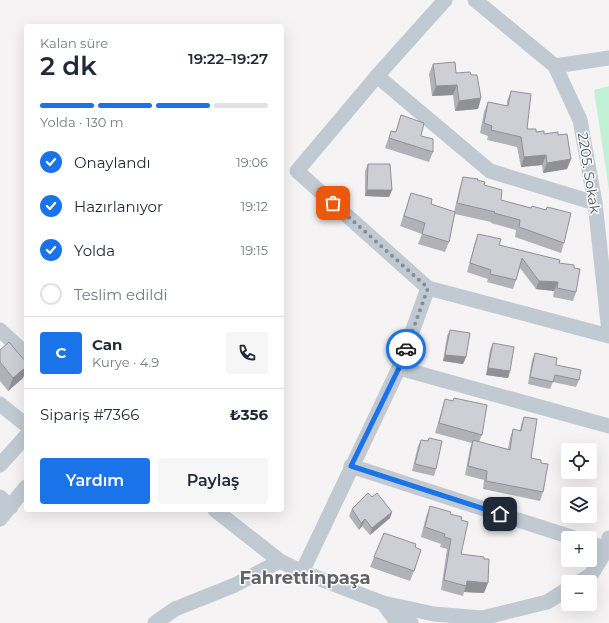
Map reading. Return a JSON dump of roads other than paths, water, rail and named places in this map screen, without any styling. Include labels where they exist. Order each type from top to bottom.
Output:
[{"type":"street","points":[[445,0],[377,76],[297,171],[428,288],[609,336]]},
{"type":"street","points":[[475,0],[555,66],[609,58]]},
{"type":"street","name":"2205. Sokak","points":[[555,66],[580,120],[595,203],[609,332]]},
{"type":"street","points":[[377,76],[490,171],[595,203]]},
{"type":"street","points":[[302,572],[351,466],[399,368],[428,288]]},
{"type":"street","points":[[0,330],[24,352]]},
{"type":"street","points":[[399,368],[609,426]]},
{"type":"street","points":[[0,404],[24,423]]},
{"type":"street","points":[[0,465],[24,438]]},
{"type":"street","points":[[351,466],[561,534]]},
{"type":"street","points":[[0,519],[6,502],[24,488]]},
{"type":"street","points":[[218,512],[280,561],[302,572],[384,603],[434,614],[489,621],[547,602],[561,593]]},
{"type":"street","points":[[591,575],[608,543],[597,543]]},
{"type":"street","points":[[155,623],[175,609],[235,585],[280,561]]},
{"type":"street","points":[[384,603],[394,618],[412,623]]},
{"type":"district","name":"Fahrettinpaşa","points":[[305,578]]}]
